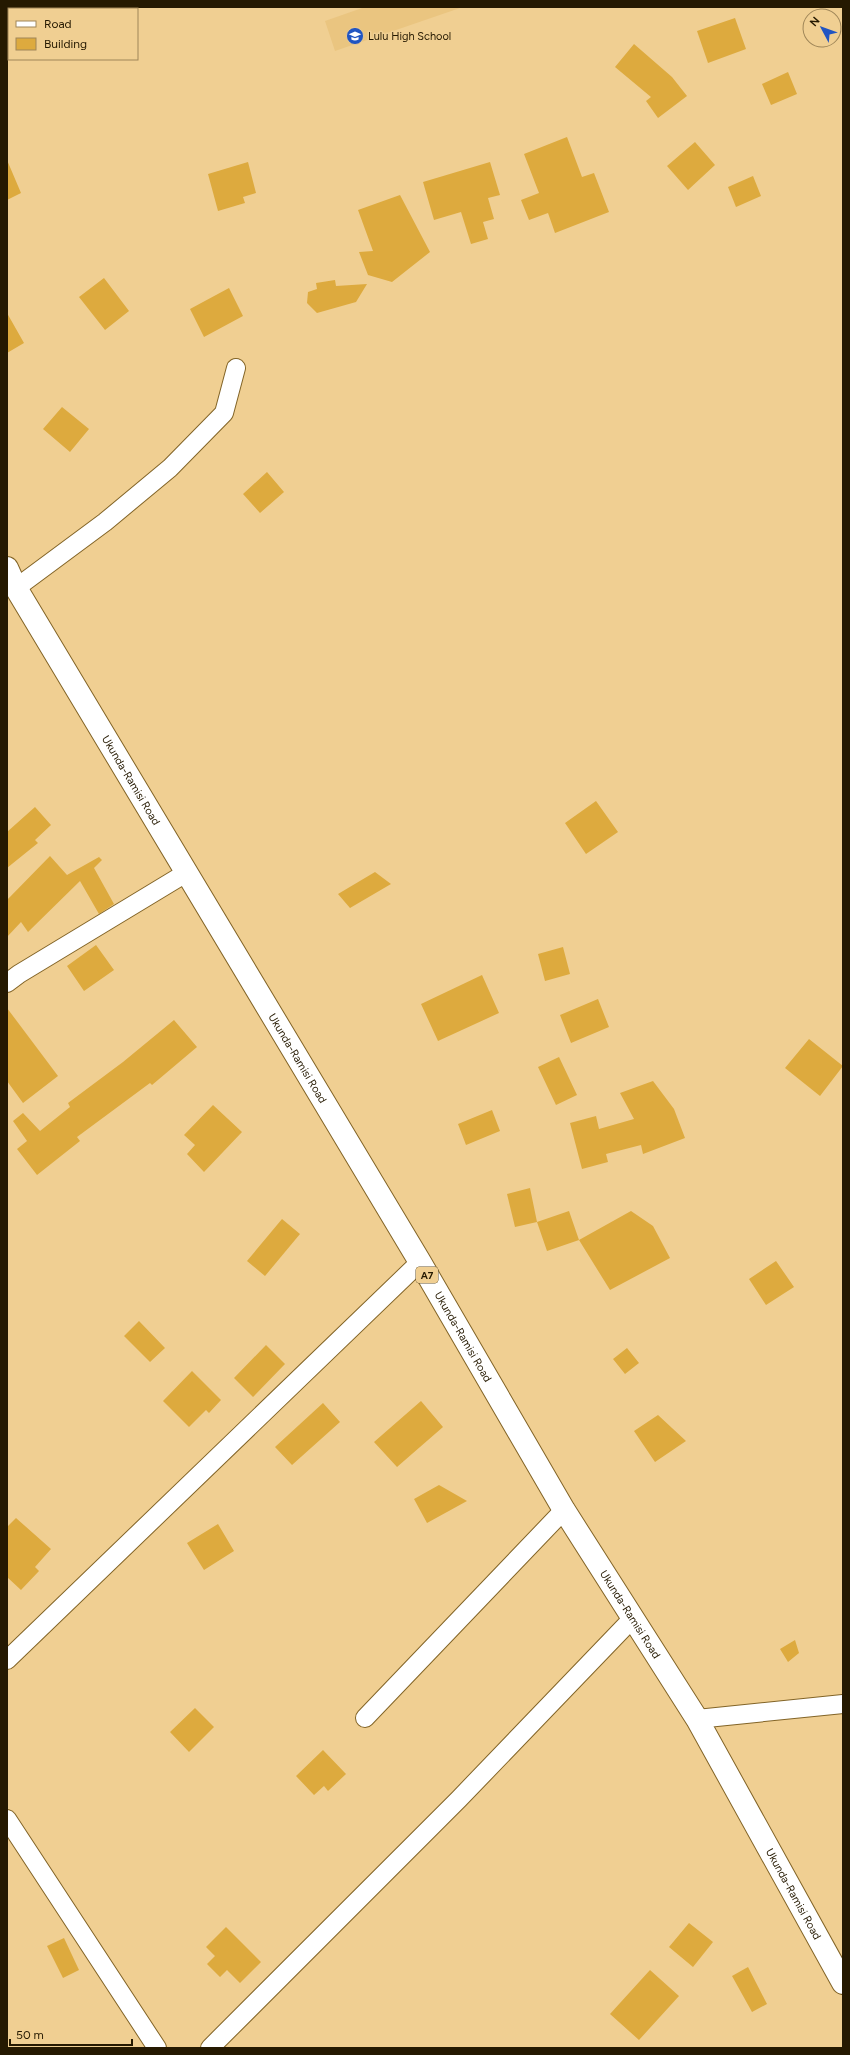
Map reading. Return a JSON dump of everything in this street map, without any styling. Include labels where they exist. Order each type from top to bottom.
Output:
[{"type":"highway","name":"Ukunda-Ramisi Road","points":[[7,568],[16,588],[420,1262],[564,1510],[697,1719],[843,1983]]},
{"type":"street","points":[[16,588],[105,522],[170,468],[224,412],[236,368]]},
{"type":"street","points":[[7,984],[19,974],[186,873]]},
{"type":"street","points":[[7,1660],[420,1262]]},
{"type":"street","points":[[365,1718],[564,1510]]},
{"type":"street","points":[[210,2048],[459,1800],[632,1619]]},
{"type":"street","points":[[697,1719],[843,1704]]},
{"type":"street","points":[[7,1819],[157,2048]]},
{"type":"shaded area","name":"Lulu High School","points":[[365,7],[463,7],[335,51],[325,21]]},
{"type":"building","points":[[735,18],[746,49],[708,63],[697,31]]},
{"type":"building","points":[[634,44],[672,77],[687,96],[658,118],[646,101],[651,97],[615,67]]},
{"type":"building","points":[[788,72],[797,94],[771,105],[762,84]]},
{"type":"building","points":[[567,137],[582,177],[594,173],[609,212],[555,233],[548,213],[529,220],[521,200],[539,193],[524,154]]},
{"type":"building","points":[[695,142],[715,165],[688,190],[667,166]]},
{"type":"building","points":[[7,160],[21,193],[7,200]]},
{"type":"building","points":[[248,162],[256,193],[243,197],[245,203],[218,211],[208,174]]},
{"type":"building","points":[[490,162],[500,195],[488,198],[494,219],[483,222],[488,239],[471,244],[461,212],[434,220],[423,182]]},
{"type":"building","points":[[753,176],[761,196],[736,207],[728,187]]},
{"type":"building","points":[[400,195],[430,252],[392,282],[368,275],[359,252],[373,251],[358,210]]},
{"type":"building","points":[[104,278],[129,311],[105,330],[79,297]]},
{"type":"building","points":[[335,280],[336,286],[367,284],[356,302],[317,313],[307,303],[308,292],[317,289],[316,283]]},
{"type":"building","points":[[229,288],[243,316],[204,337],[190,309]]},
{"type":"building","points":[[7,313],[24,343],[7,353]]},
{"type":"building","points":[[62,407],[89,429],[70,452],[43,429]]},
{"type":"building","points":[[267,472],[284,492],[260,513],[243,494]]},
{"type":"building","points":[[596,801],[618,832],[586,854],[565,823]]},
{"type":"building","points":[[35,807],[51,825],[35,840],[38,843],[7,868],[7,832]]},
{"type":"building","points":[[50,856],[67,875],[99,857],[102,860],[94,868],[114,904],[99,914],[80,881],[28,932],[21,922],[7,937],[7,900]]},
{"type":"building","points":[[375,872],[391,884],[350,908],[338,894]]},
{"type":"building","points":[[96,945],[114,970],[84,991],[67,966]]},
{"type":"building","points":[[563,947],[570,974],[545,981],[538,954]]},
{"type":"building","points":[[482,975],[499,1013],[438,1041],[421,1004]]},
{"type":"building","points":[[598,999],[609,1027],[571,1043],[560,1015]]},
{"type":"building","points":[[7,1008],[58,1076],[23,1103],[7,1081]]},
{"type":"building","points":[[174,1020],[197,1047],[152,1085],[150,1083],[77,1137],[80,1141],[37,1175],[17,1149],[27,1141],[13,1121],[23,1113],[40,1131],[70,1107],[68,1103],[123,1062]]},
{"type":"building","points":[[809,1039],[843,1066],[820,1096],[785,1068]]},
{"type":"building","points":[[559,1057],[577,1095],[556,1105],[538,1067]]},
{"type":"building","points":[[653,1081],[674,1109],[685,1138],[643,1154],[641,1145],[606,1154],[608,1162],[582,1169],[570,1123],[596,1116],[599,1129],[634,1119],[620,1093]]},
{"type":"building","points":[[213,1105],[242,1132],[204,1172],[187,1154],[195,1145],[184,1135]]},
{"type":"building","points":[[492,1110],[500,1131],[466,1145],[458,1124]]},
{"type":"building","points":[[530,1188],[537,1222],[515,1227],[507,1194]]},
{"type":"building","points":[[569,1211],[579,1240],[547,1251],[537,1222]]},
{"type":"building","points":[[631,1211],[653,1226],[670,1258],[610,1290],[579,1240]]},
{"type":"building","points":[[282,1219],[300,1234],[265,1276],[247,1261]]},
{"type":"building","points":[[776,1261],[794,1287],[766,1305],[749,1279]]},
{"type":"building","points":[[139,1321],[165,1348],[150,1362],[124,1336]]},
{"type":"building","points":[[266,1345],[285,1364],[253,1397],[234,1378]]},
{"type":"building","points":[[627,1348],[639,1363],[625,1374],[613,1359]]},
{"type":"building","points":[[192,1371],[221,1400],[209,1413],[206,1410],[189,1427],[163,1401]]},
{"type":"building","points":[[421,1401],[443,1427],[397,1467],[374,1442]]},
{"type":"building","points":[[323,1403],[340,1422],[292,1465],[275,1447]]},
{"type":"building","points":[[658,1415],[686,1441],[655,1462],[634,1431]]},
{"type":"building","points":[[439,1485],[467,1501],[427,1523],[414,1499]]},
{"type":"building","points":[[16,1518],[51,1549],[35,1567],[39,1571],[21,1590],[7,1577],[7,1527]]},
{"type":"building","points":[[218,1524],[234,1551],[204,1570],[187,1543]]},
{"type":"building","points":[[795,1640],[799,1653],[788,1662],[780,1649]]},
{"type":"building","points":[[195,1708],[214,1727],[189,1752],[170,1732]]},
{"type":"building","points":[[323,1750],[346,1774],[328,1791],[324,1786],[314,1795],[296,1776]]},
{"type":"building","points":[[689,1923],[713,1942],[693,1967],[669,1947]]},
{"type":"building","points":[[226,1927],[261,1962],[240,1983],[227,1970],[220,1977],[207,1964],[215,1956],[206,1947]]},
{"type":"building","points":[[64,1938],[79,1970],[63,1978],[47,1946]]},
{"type":"building","points":[[748,1967],[767,2004],[752,2012],[732,1976]]},
{"type":"building","points":[[650,1970],[679,1996],[639,2040],[610,2014]]},
{"type":"place","name":"Lulu High School","points":[[355,36]]}]
